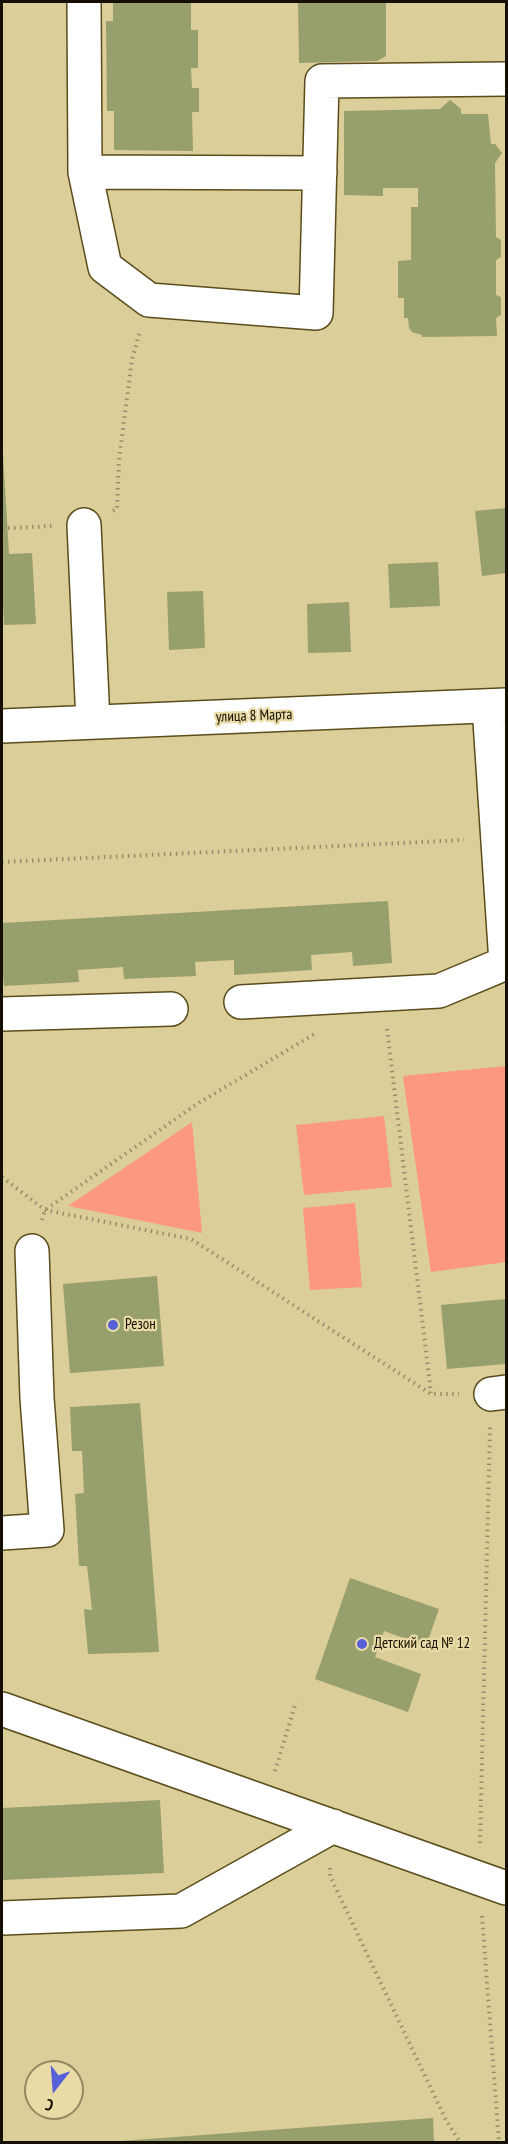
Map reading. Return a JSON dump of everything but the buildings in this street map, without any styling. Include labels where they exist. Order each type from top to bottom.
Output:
[{"type":"street","points":[[84,2],[85,172],[105,267],[149,300],[316,313],[322,81],[507,79]]},
{"type":"street","points":[[85,172],[320,173]]},
{"type":"street","points":[[84,525],[93,722]]},
{"type":"street","points":[[241,1002],[439,991],[506,963],[498,838],[498,705]]},
{"type":"street","name":"улица 8 Марта","points":[[2,726],[498,705]]},
{"type":"street","points":[[2,1014],[171,1009]]},
{"type":"street","points":[[2,1533],[47,1530],[37,1398],[32,1251]]},
{"type":"street","points":[[2,1708],[493,1883]]},
{"type":"street","points":[[2,1918],[181,1911],[333,1826]]},
{"type":"path","points":[[8,528],[84,525],[117,509],[119,460],[132,359],[149,300]]},
{"type":"path","points":[[2,862],[498,838]]},
{"type":"path","points":[[383,994],[431,1394]]},
{"type":"path","points":[[45,1209],[197,1104],[324,1029]]},
{"type":"path","points":[[2,1178],[45,1209],[191,1239],[431,1394],[499,1393],[493,1883],[499,2142]]},
{"type":"path","points":[[266,1803],[296,1702]]},
{"type":"path","points":[[333,1826],[330,1876],[446,2120],[460,2142]]},
{"type":"shaded area","points":[[506,1066],[506,1262],[431,1272],[403,1076]]},
{"type":"shaded area","points":[[384,1116],[392,1187],[304,1195],[296,1125]]},
{"type":"shaded area","points":[[192,1122],[202,1233],[68,1206]]},
{"type":"shaded area","points":[[355,1203],[362,1287],[310,1290],[303,1208]]},
{"type":"place","name":"Резон","points":[[113,1325]]},
{"type":"place","name":"Детский сад № 12","points":[[362,1644]]}]
